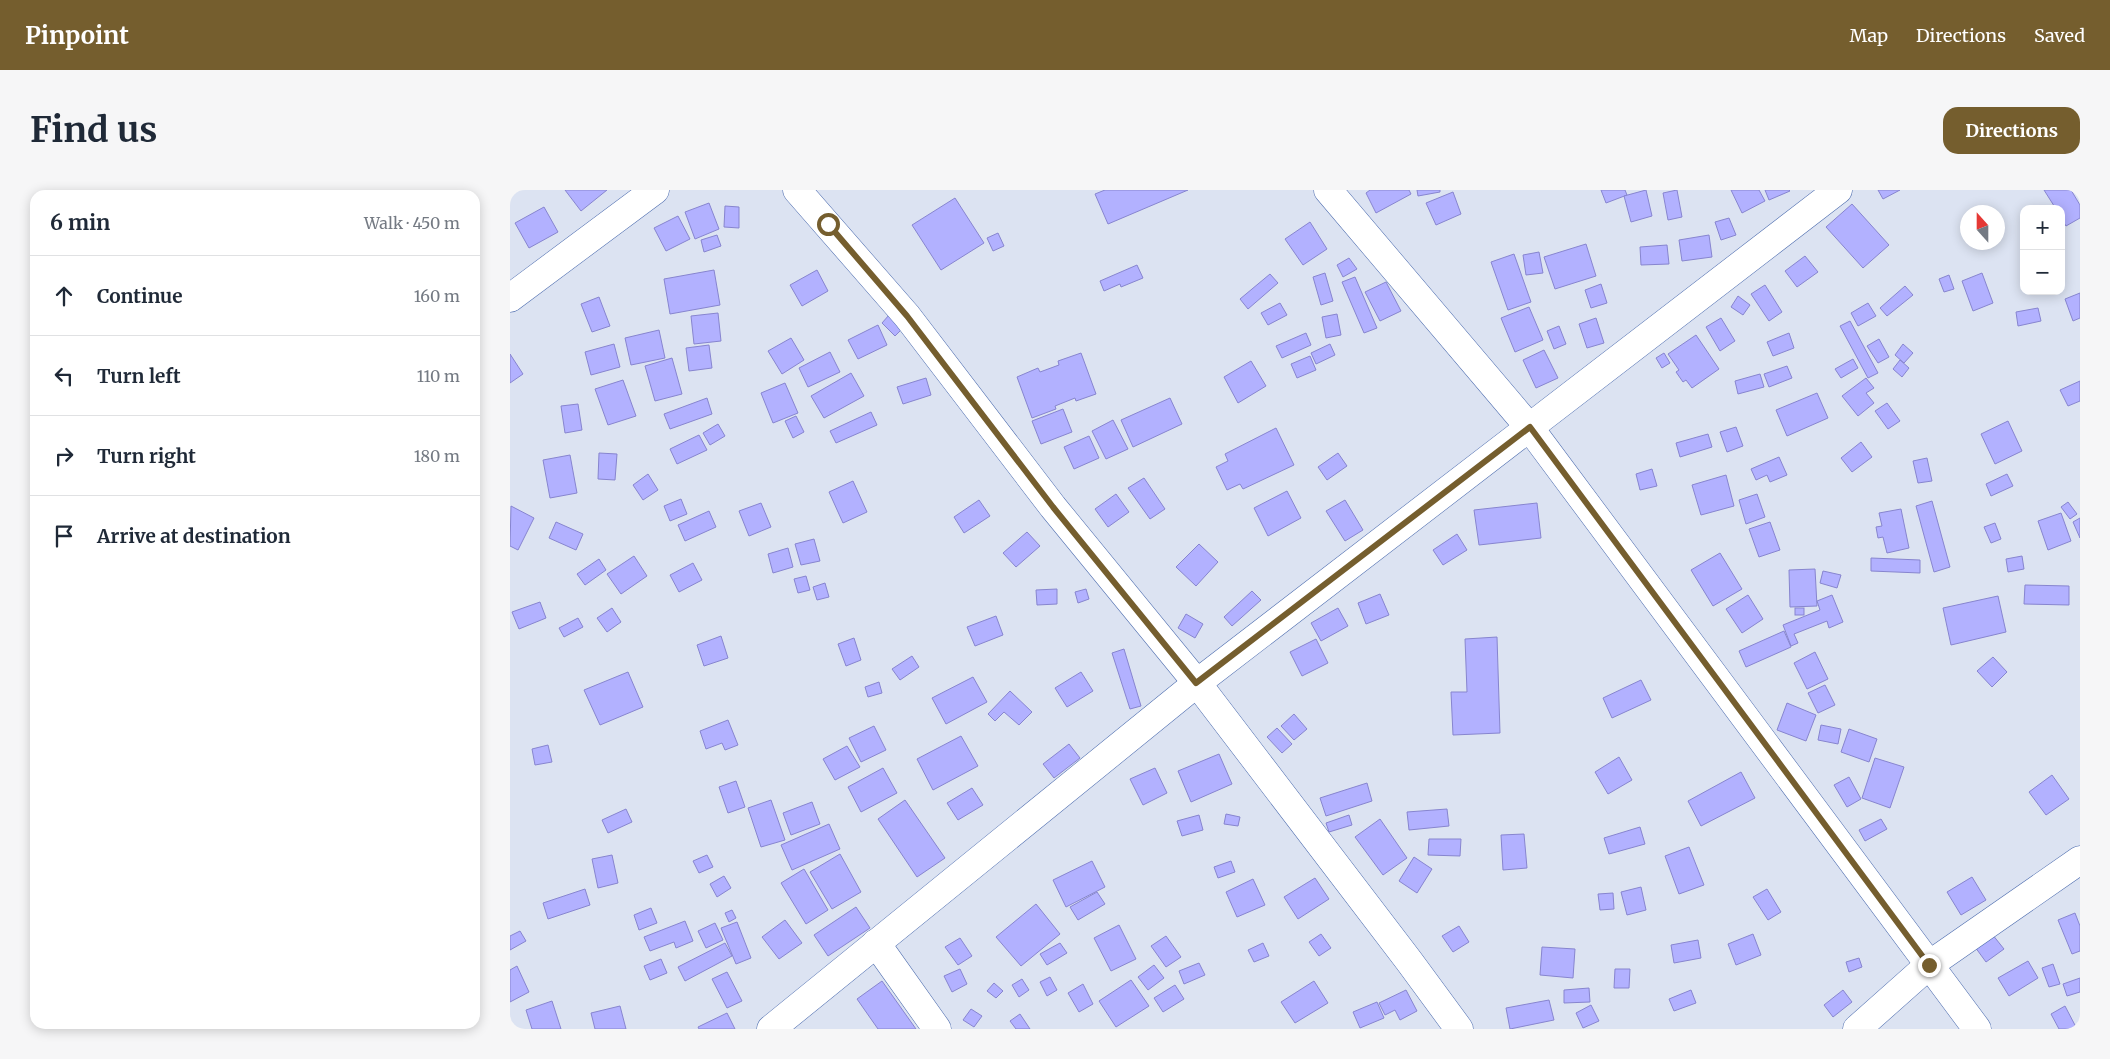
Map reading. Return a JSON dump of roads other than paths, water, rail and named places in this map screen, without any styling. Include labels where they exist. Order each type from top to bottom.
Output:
[{"type":"street","points":[[510,298],[655,190]]},
{"type":"street","points":[[796,190],[907,316],[1053,507],[1196,683],[1410,961],[1459,1029]]},
{"type":"street","points":[[1328,190],[1530,427],[1977,1029]]},
{"type":"street","points":[[771,1029],[1196,683],[1838,190]]},
{"type":"street","points":[[1857,1029],[1929,965],[2080,860]]},
{"type":"street","points":[[876,943],[937,1029]]}]
